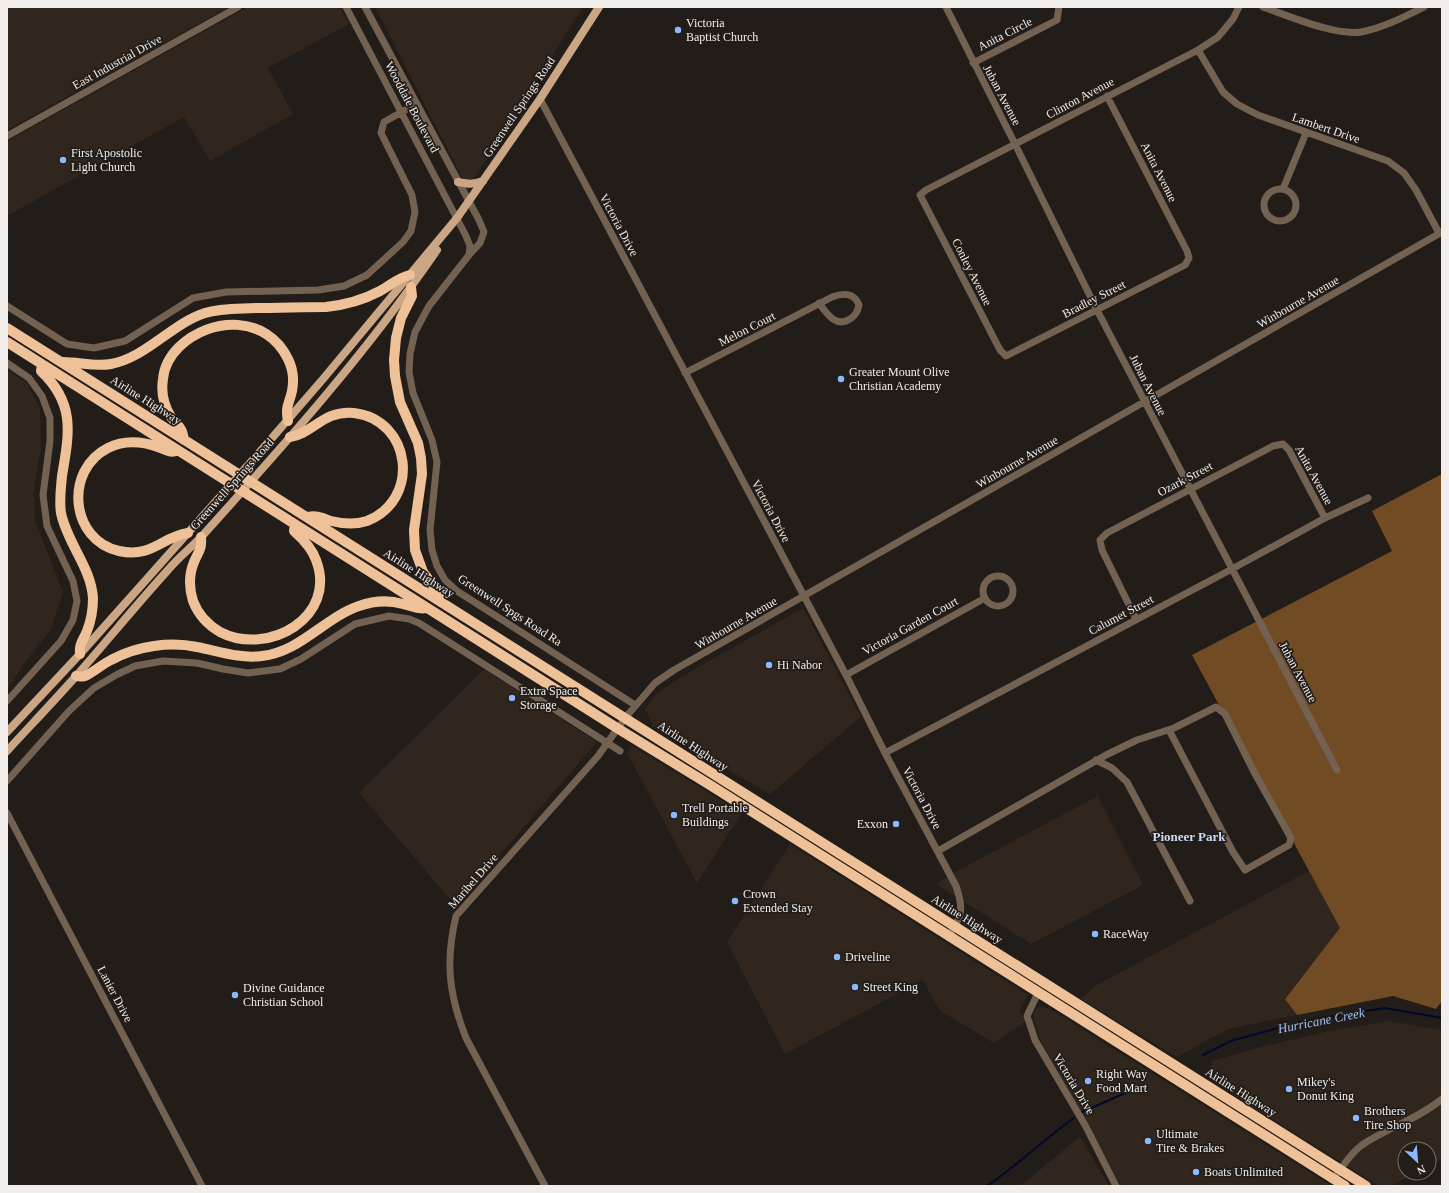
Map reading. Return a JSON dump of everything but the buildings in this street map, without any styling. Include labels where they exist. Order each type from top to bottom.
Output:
[{"type":"highway","points":[[62,362],[78,362],[97,365],[113,363],[135,356],[185,322],[206,313],[231,309],[326,307],[346,304],[375,293],[399,278],[410,275]]},
{"type":"highway","points":[[411,287],[412,296],[401,318],[396,338],[394,360],[395,376],[400,402],[418,443],[421,458],[422,474],[414,530],[415,550],[423,572],[438,592],[441,601]]},
{"type":"highway","points":[[184,440],[183,430],[171,416],[165,404],[162,388],[164,372],[173,354],[188,339],[196,334],[228,324],[249,327],[271,337],[280,346],[288,359],[292,375],[292,392],[286,410],[288,421]]},
{"type":"highway","name":"Airline Highway","points":[[7,328],[1366,1186]]},
{"type":"highway","name":"Airline Highway","points":[[7,342],[1345,1186]]},
{"type":"highway","points":[[42,364],[41,371],[53,384],[65,409],[68,434],[60,506],[65,524],[90,580],[92,593],[92,614],[87,631],[79,646],[80,654]]},
{"type":"highway","points":[[290,437],[300,435],[320,421],[332,416],[347,413],[361,414],[376,420],[390,432],[397,442],[403,462],[403,478],[397,495],[387,508],[374,517],[361,522],[347,524],[315,515],[307,517]]},
{"type":"highway","points":[[179,451],[171,453],[147,444],[131,442],[122,443],[108,448],[96,456],[86,468],[79,485],[78,501],[81,516],[87,529],[103,544],[118,551],[132,553],[146,551],[157,547],[176,535],[188,533]]},
{"type":"highway","points":[[201,537],[202,546],[193,566],[190,578],[191,594],[198,612],[206,622],[224,634],[247,640],[263,639],[283,634],[299,623],[313,608],[318,594],[320,574],[316,559],[308,545],[294,531],[295,524]]},
{"type":"highway","points":[[76,676],[85,676],[121,655],[154,646],[188,645],[235,655],[250,657],[264,656],[288,649],[344,613],[364,604],[390,602],[404,604],[418,609],[427,608]]},
{"type":"highway","points":[[777,828],[783,818]]},
{"type":"highway","points":[[1038,993],[1047,985]]},
{"type":"highway","points":[[1144,1059],[1150,1050]]},
{"type":"highway","points":[[1288,1150],[1294,1140]]},
{"type":"main road","name":"Greenwell Springs Road","points":[[7,732],[80,654],[288,421],[457,218],[540,99],[599,7]]},
{"type":"main road","points":[[458,182],[475,184],[484,181]]},
{"type":"main road","name":"Greenwell Springs Road","points":[[7,751],[76,676],[169,568],[201,537],[355,361],[411,287],[457,218]]},
{"type":"street","name":"East Industrial Drive","points":[[7,136],[238,7]]},
{"type":"street","name":"Wooddale Boulevard","points":[[346,7],[457,218]]},
{"type":"street","name":"Wooddale Boulevard","points":[[365,7],[469,202]]},
{"type":"street","name":"Juban Avenue","points":[[946,7],[1096,310],[1336,770]]},
{"type":"street","name":"Anita Circle","points":[[973,63],[1057,20],[1059,7]]},
{"type":"street","name":"Clinton Avenue","points":[[920,196],[926,190],[1198,50],[1218,37],[1233,18],[1239,7]]},
{"type":"street","points":[[1263,7],[1332,30],[1360,32],[1378,28],[1424,7]]},
{"type":"street","name":"Lambert Drive","points":[[1198,50],[1223,92],[1237,104],[1258,115],[1388,161],[1399,169],[1416,190],[1441,233]]},
{"type":"street","name":"Anita Avenue","points":[[1107,96],[1187,251],[1189,258]]},
{"type":"street","name":"Victoria Drive","points":[[540,99],[846,674],[885,753],[956,886],[961,900],[961,913],[949,936]]},
{"type":"street","points":[[7,306],[67,344],[94,348],[125,341],[193,298],[226,292],[318,290],[344,286],[367,275],[403,242],[411,231],[415,212],[412,195],[381,134],[384,122],[401,111],[416,104]]},
{"type":"street","points":[[1284,189],[1306,133]]},
{"type":"street","points":[[1284,189],[1294,196],[1296,208],[1289,218],[1277,220],[1271,218],[1264,208],[1267,196],[1272,191],[1284,189]]},
{"type":"street","name":"Conley Avenue","points":[[920,196],[1000,350],[1006,356]]},
{"type":"street","name":"Greenwell Spgs Road Ra","points":[[469,202],[484,232],[480,243],[429,306],[415,332],[410,354],[410,372],[413,393],[432,440],[437,462],[430,530],[432,550],[437,566],[445,580],[458,591],[635,705]]},
{"type":"street","points":[[457,218],[470,246],[469,255]]},
{"type":"street","name":"Winbourne Avenue","points":[[617,728],[655,683],[670,673],[1441,233]]},
{"type":"street","name":"Bradley Street","points":[[1006,356],[1185,265],[1189,258]]},
{"type":"street","name":"Melon Court","points":[[685,373],[832,297],[850,294],[859,305],[855,315],[851,319],[844,322],[839,322],[829,316],[819,304]]},
{"type":"street","points":[[7,363],[30,378],[42,396],[50,418],[50,441],[43,495],[47,526],[73,581],[77,601],[73,620],[61,641],[7,701]]},
{"type":"street","name":"Anita Avenue","points":[[1283,444],[1289,450],[1325,518]]},
{"type":"street","name":"Ozark Street","points":[[1136,619],[1102,550],[1100,540],[1107,533],[1189,489],[1273,446],[1283,444]]},
{"type":"street","name":"Calumet Street","points":[[885,753],[1325,518],[1368,498]]},
{"type":"street","points":[[997,575],[1003,576],[1012,583],[1014,589],[1013,595],[1006,604],[1000,606],[994,605],[985,598],[983,592],[984,586],[991,577],[997,575]]},
{"type":"street","name":"Victoria Garden Court","points":[[846,674],[985,598]]},
{"type":"street","points":[[7,781],[69,711],[94,688],[135,666],[163,661],[197,662],[222,669],[248,673],[280,668],[302,659],[356,624],[389,616],[409,619],[419,623],[620,751]]},
{"type":"street","points":[[938,851],[1096,760],[1137,740],[1169,730],[1216,707],[1225,714],[1254,772],[1291,838],[1289,845],[1245,870],[1233,852],[1169,730]]},
{"type":"street","name":"Maribel Drive","points":[[545,1186],[466,1038],[457,1016],[451,991],[449,971],[452,933],[456,916],[598,756],[617,728]]},
{"type":"street","points":[[1096,760],[1112,768],[1127,782],[1190,901]]},
{"type":"street","name":"Lanier Drive","points":[[7,813],[202,1186]]},
{"type":"street","name":"Victoria Drive","points":[[1038,993],[1027,1016],[1035,1040],[1085,1125],[1116,1186]]},
{"type":"street","points":[[1334,1179],[1360,1146],[1429,1110],[1442,1099]]},
{"type":"shaded area","points":[[7,7],[229,7],[7,130]]},
{"type":"shaded area","points":[[248,7],[340,7],[349,24],[268,68],[293,114],[210,161],[184,117],[7,216],[7,141]]},
{"type":"shaded area","points":[[375,7],[583,7],[468,189]]},
{"type":"shaded area","points":[[7,370],[27,383],[40,408],[41,448],[34,487],[35,521],[63,592],[50,631],[25,662],[7,691]]},
{"type":"shaded area","points":[[1442,474],[1442,1001],[1436,1009],[1393,996],[1297,1015],[1285,999],[1340,928],[1192,655],[1392,551],[1372,511]]},
{"type":"shaded area","points":[[803,608],[861,717],[770,794],[653,726],[645,709],[656,694],[679,678]]},
{"type":"shaded area","points":[[484,669],[597,742],[456,906],[359,793]]},
{"type":"shaded area","points":[[632,746],[742,813],[697,883],[627,753]]},
{"type":"shaded area","points":[[1098,796],[1143,885],[1031,944],[936,884],[955,872]]},
{"type":"shaded area","points":[[790,844],[1028,995],[1020,1010],[1025,1022],[994,1043],[939,1010],[923,980],[785,1054],[727,942]]},
{"type":"shaded area","points":[[1309,871],[1341,928],[1285,998],[1297,1015],[1228,1029],[1177,1057],[1081,999],[1095,986]]},
{"type":"shaded area","points":[[1038,1007],[1050,1009],[1332,1186],[1121,1186],[1042,1043],[1034,1021],[1035,1010]]},
{"type":"shaded area","points":[[1390,1021],[1442,1030],[1442,1159],[1437,1162],[1437,1141],[1397,1141],[1397,1181],[1400,1181],[1391,1186],[1379,1186],[1210,1080],[1212,1061],[1257,1048],[1329,1031]]},
{"type":"shaded area","points":[[1080,1136],[1109,1186],[1019,1186],[1034,1175]]},
{"type":"waterway","name":"Hurricane Creek","points":[[1442,833],[1442,845]]},
{"type":"waterway","name":"Hurricane Creek","points":[[1203,1055],[1231,1041],[1304,1021],[1385,1008],[1442,1018]]},
{"type":"waterway","name":"Hurricane Creek","points":[[1082,1112],[1139,1087]]},
{"type":"waterway","name":"Hurricane Creek","points":[[987,1186],[1074,1118]]},
{"type":"place","name":"Victoria Baptist Church","points":[[678,30]]},
{"type":"place","name":"First Apostolic Light Church","points":[[63,160]]},
{"type":"place","name":"Greater Mount Olive Christian Academy","points":[[841,379]]},
{"type":"place","name":"Hi Nabor","points":[[769,665]]},
{"type":"place","name":"Extra Space Storage","points":[[512,698]]},
{"type":"place","name":"Trell Portable Buildings","points":[[674,815]]},
{"type":"place","name":"Exxon","points":[[896,824]]},
{"type":"place","name":"Crown Extended Stay","points":[[735,901]]},
{"type":"place","name":"RaceWay","points":[[1095,934]]},
{"type":"place","name":"Driveline","points":[[837,957]]},
{"type":"place","name":"Street King","points":[[855,987]]},
{"type":"place","name":"Divine Guidance Christian School","points":[[235,995]]},
{"type":"place","name":"Right Way Food Mart","points":[[1088,1081]]},
{"type":"place","name":"Mikey's Donut King","points":[[1289,1089]]},
{"type":"place","name":"Brothers Tire Shop","points":[[1356,1118]]},
{"type":"place","name":"Ultimate Tire & Brakes","points":[[1148,1141]]},
{"type":"place","name":"Boats Unlimited","points":[[1196,1172]]},
{"type":"district","name":"Pioneer Park","points":[[1189,836]]}]
